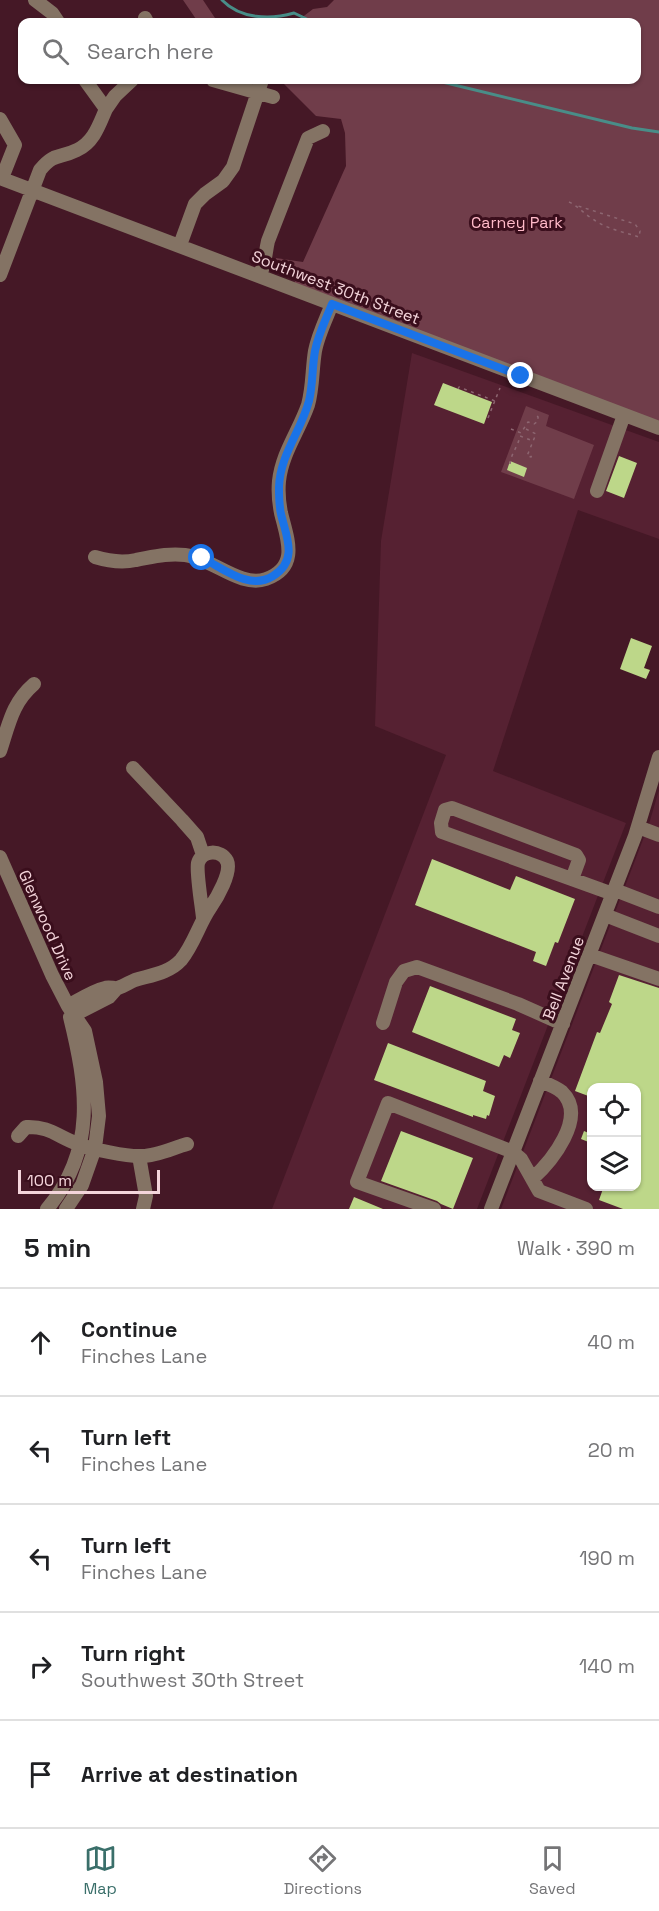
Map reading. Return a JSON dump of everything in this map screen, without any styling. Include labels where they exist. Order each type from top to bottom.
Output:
[{"type":"street","points":[[35,0],[55,18]]},
{"type":"street","points":[[89,84],[106,109]]},
{"type":"street","points":[[0,275],[40,170],[57,155],[78,150],[93,138],[106,109],[128,84]]},
{"type":"street","points":[[244,84],[260,86],[273,97]]},
{"type":"street","points":[[180,246],[195,204],[223,181],[233,167],[260,86]]},
{"type":"street","points":[[0,119],[15,145],[1,178]]},
{"type":"street","points":[[260,276],[266,259],[268,241],[308,138],[323,130]]},
{"type":"street","name":"Southwest 30th Street","points":[[1,178],[659,428]]},
{"type":"street","points":[[95,557],[134,561],[165,554],[188,555],[202,558],[246,580],[256,581],[265,580],[280,570],[285,564],[290,545],[279,496],[282,463],[309,402],[315,350],[332,304]]},
{"type":"street","points":[[597,491],[624,415]]},
{"type":"street","points":[[0,751],[13,709],[22,694],[34,684]]},
{"type":"street","name":"Bell Avenue","points":[[490,1209],[614,892],[638,827],[659,758]]},
{"type":"street","points":[[133,768],[196,837],[203,855]]},
{"type":"street","points":[[572,879],[579,860],[576,855],[452,808],[445,810],[441,823],[442,832],[572,879],[659,907]]},
{"type":"street","points":[[638,827],[659,835]]},
{"type":"street","points":[[70,1013],[106,987],[117,988],[166,971],[178,962],[195,938],[203,918],[215,901],[228,870],[226,860],[220,854],[211,852],[203,855],[198,864],[203,918]]},
{"type":"street","name":"Glenwood Drive","points":[[2,866],[70,1013],[80,1055],[84,1106],[78,1156],[64,1187],[47,1209]]},
{"type":"street","points":[[605,915],[659,936]]},
{"type":"street","points":[[590,955],[659,979]]},
{"type":"street","points":[[383,1023],[396,982],[404,971],[417,967],[518,1004],[563,1024]]},
{"type":"street","name":"Glenwood Drive","points":[[66,1209],[82,1185],[95,1148],[99,1116],[96,1082],[85,1031],[70,1013]]},
{"type":"street","points":[[532,1179],[545,1168],[556,1153],[567,1135],[570,1120],[566,1097],[561,1091],[540,1081]]},
{"type":"street","points":[[434,1209],[357,1182],[388,1103],[513,1152],[521,1159],[539,1191],[586,1209]]},
{"type":"street","points":[[18,1136],[27,1126],[35,1126],[49,1129],[80,1145],[139,1156],[187,1144]]},
{"type":"street","points":[[139,1156],[146,1196],[143,1209]]},
{"type":"path","points":[[568,202],[635,224],[640,231],[639,237],[593,220],[575,205]]},
{"type":"path","points":[[458,389],[459,387],[495,401]]},
{"type":"path","points":[[488,418],[500,388]]},
{"type":"path","points":[[510,464],[511,454],[515,451],[528,422],[534,424],[538,421],[536,414]]},
{"type":"path","points":[[525,428],[536,434],[527,456],[531,457]]},
{"type":"path","points":[[511,429],[533,441]]},
{"type":"shaded area","points":[[412,353],[659,442],[659,539],[578,510],[493,771],[626,823],[477,1209],[272,1209],[446,755],[375,726],[381,541]]},
{"type":"shaded area","points":[[659,790],[659,1209],[501,1209],[649,824]]},
{"type":"green space","points":[[183,0],[203,0],[215,18],[195,18]]},
{"type":"green space","name":"Carney Park","points":[[334,0],[659,0],[659,426],[295,283],[294,276],[280,271],[275,265],[276,258],[303,262],[346,166],[345,133],[341,119],[316,116],[284,84],[641,84],[641,18],[301,18],[313,9],[327,7]]},
{"type":"green space","points":[[526,406],[549,415],[546,426],[594,445],[574,499],[501,472]]},
{"type":"building","points":[[443,383],[492,402],[484,424],[434,405]]},
{"type":"building","points":[[619,456],[637,463],[624,498],[606,491]]},
{"type":"building","points":[[510,461],[527,468],[524,477],[507,470]]},
{"type":"building","points":[[631,638],[652,646],[644,668],[650,670],[646,679],[620,669]]},
{"type":"building","points":[[432,859],[510,890],[516,876],[575,899],[558,943],[555,942],[546,966],[533,961],[536,952],[415,905]]},
{"type":"building","points":[[619,975],[659,988],[659,1209],[623,1209],[599,1200],[602,1191],[641,1191],[641,1083],[587,1083],[587,1096],[575,1091],[597,1032],[600,1033],[612,1004],[609,1002]]},
{"type":"building","points":[[430,986],[516,1019],[512,1030],[520,1033],[510,1058],[504,1055],[499,1067],[412,1032]]},
{"type":"building","points":[[388,1043],[486,1081],[483,1091],[495,1096],[489,1116],[487,1115],[486,1119],[473,1115],[473,1117],[374,1080]]},
{"type":"building","points":[[401,1131],[473,1158],[453,1209],[381,1181]]},
{"type":"building","points":[[584,1131],[587,1132],[587,1141],[581,1139]]},
{"type":"building","points":[[354,1197],[383,1209],[349,1209]]},
{"type":"waterway","points":[[222,0],[237,11],[246,14],[275,17],[294,13],[305,18]]},
{"type":"waterway","points":[[450,84],[632,128],[659,132]]},
{"type":"route","points":[[202,558],[238,577],[256,581],[274,576],[285,564],[290,545],[279,496],[282,463],[309,402],[315,350],[332,304],[521,376]]}]
